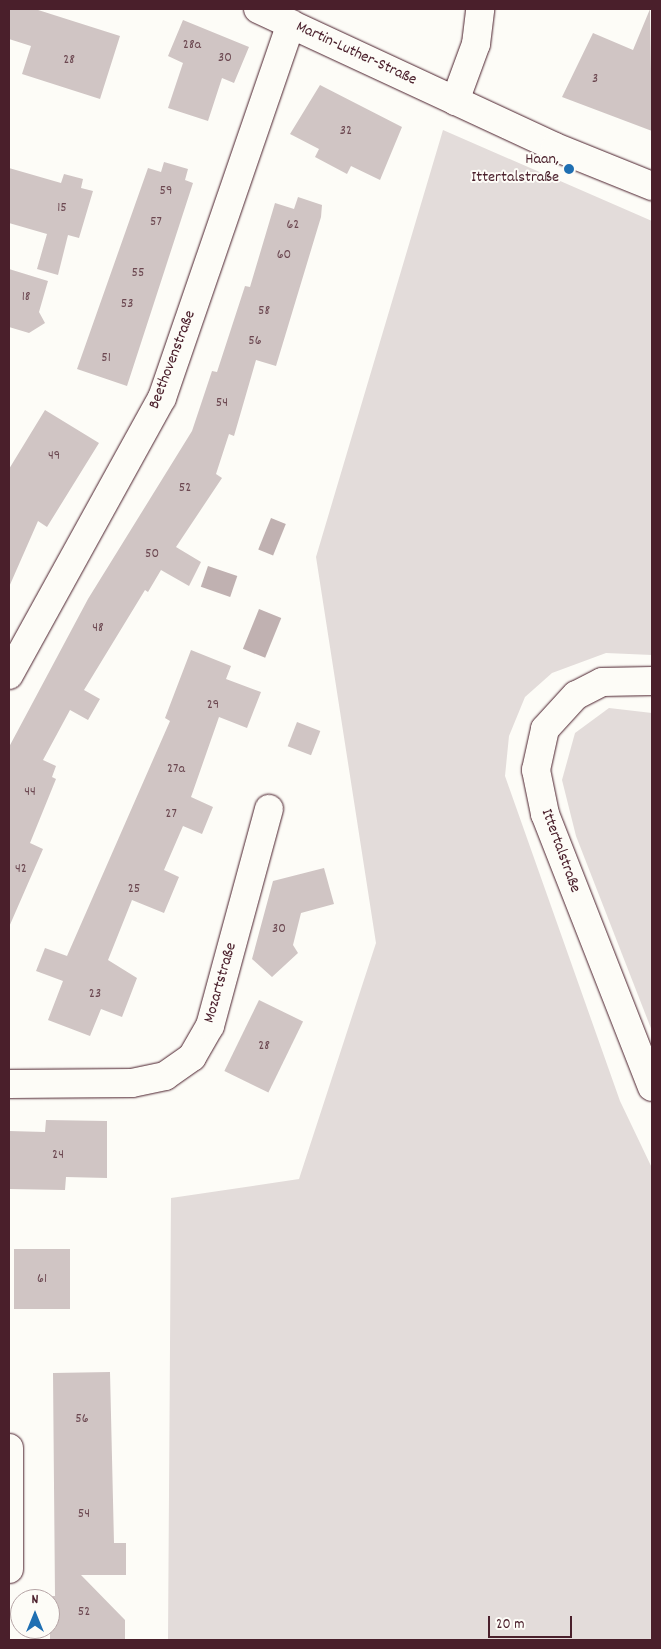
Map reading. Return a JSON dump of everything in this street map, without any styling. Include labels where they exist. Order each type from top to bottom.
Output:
[{"type":"street","name":"Martin-Luther-Straße","points":[[258,9],[455,101]]},
{"type":"street","points":[[480,9],[476,44],[455,101],[652,186]]},
{"type":"street","name":"Beethovenstraße","points":[[9,675],[162,398],[291,24]]},
{"type":"street","name":"Ittertalstraße","points":[[652,681],[602,682],[576,695],[545,729],[536,770],[545,814],[652,1087]]},
{"type":"street","name":"Mozartstraße","points":[[9,1084],[132,1083],[165,1076],[192,1057],[210,1026],[269,809]]},
{"type":"street","points":[[9,1448],[9,1569]]},
{"type":"shaded area","points":[[443,130],[652,221],[652,655],[606,653],[552,673],[525,697],[509,736],[505,776],[620,1101],[652,1168],[652,1640],[168,1640],[171,1198],[299,1179],[376,943],[316,557]]},
{"type":"shaded area","points":[[271,518],[286,524],[273,556],[258,550]]},
{"type":"shaded area","points":[[208,566],[237,576],[230,597],[201,587]]},
{"type":"shaded area","points":[[259,609],[281,618],[265,658],[243,649]]},
{"type":"shaded area","points":[[609,708],[652,713],[652,1031],[576,836],[562,780],[575,733]]},
{"type":"building","points":[[9,9],[35,9],[120,36],[100,99],[22,74],[31,46],[9,39]]},
{"type":"building","points":[[650,9],[652,131],[562,97],[593,33],[633,50]]},
{"type":"building","points":[[183,20],[249,47],[234,83],[222,78],[208,121],[168,108],[183,63],[168,56]]},
{"type":"building","points":[[320,85],[402,127],[380,180],[351,166],[347,174],[315,157],[319,149],[290,134]]},
{"type":"building","points":[[164,162],[188,169],[185,180],[193,183],[127,386],[77,369],[148,168],[161,172]]},
{"type":"building","points":[[9,168],[61,183],[64,174],[83,179],[81,188],[93,191],[79,238],[68,235],[58,275],[37,269],[47,234],[9,223]]},
{"type":"building","points":[[298,197],[322,205],[321,217],[276,366],[256,360],[234,436],[229,434],[216,474],[222,478],[176,547],[201,562],[189,586],[161,570],[148,592],[145,590],[84,690],[100,699],[88,720],[70,710],[43,760],[56,766],[52,777],[56,779],[30,843],[43,849],[9,927],[9,747],[88,599],[192,431],[212,371],[217,372],[245,286],[250,287],[275,203],[294,209]]},
{"type":"building","points":[[9,269],[48,281],[39,312],[45,323],[29,333],[9,327]]},
{"type":"building","points":[[45,410],[99,443],[47,527],[38,521],[9,587],[9,469]]},
{"type":"building","points":[[191,650],[231,666],[226,679],[261,692],[247,728],[219,717],[191,797],[213,807],[202,834],[183,826],[164,870],[179,877],[164,913],[132,900],[108,960],[137,978],[122,1017],[101,1009],[90,1036],[48,1020],[63,981],[36,971],[45,948],[67,956],[170,721],[165,718]]},
{"type":"building","points":[[297,722],[320,731],[311,755],[288,746]]},
{"type":"building","points":[[324,868],[334,904],[301,913],[293,945],[298,953],[272,977],[252,959],[273,881]]},
{"type":"building","points":[[259,1000],[303,1021],[268,1092],[224,1071]]},
{"type":"building","points":[[46,1120],[107,1121],[107,1178],[66,1177],[65,1190],[9,1189],[9,1131],[45,1132]]},
{"type":"building","points":[[14,1249],[70,1249],[70,1309],[14,1309]]},
{"type":"building","points":[[110,1372],[114,1543],[126,1543],[126,1575],[81,1575],[125,1620],[125,1640],[50,1640],[60,1639],[60,1589],[55,1589],[53,1373]]},
{"type":"place","name":"Haan, Ittertalstraße","points":[[569,169]]}]
